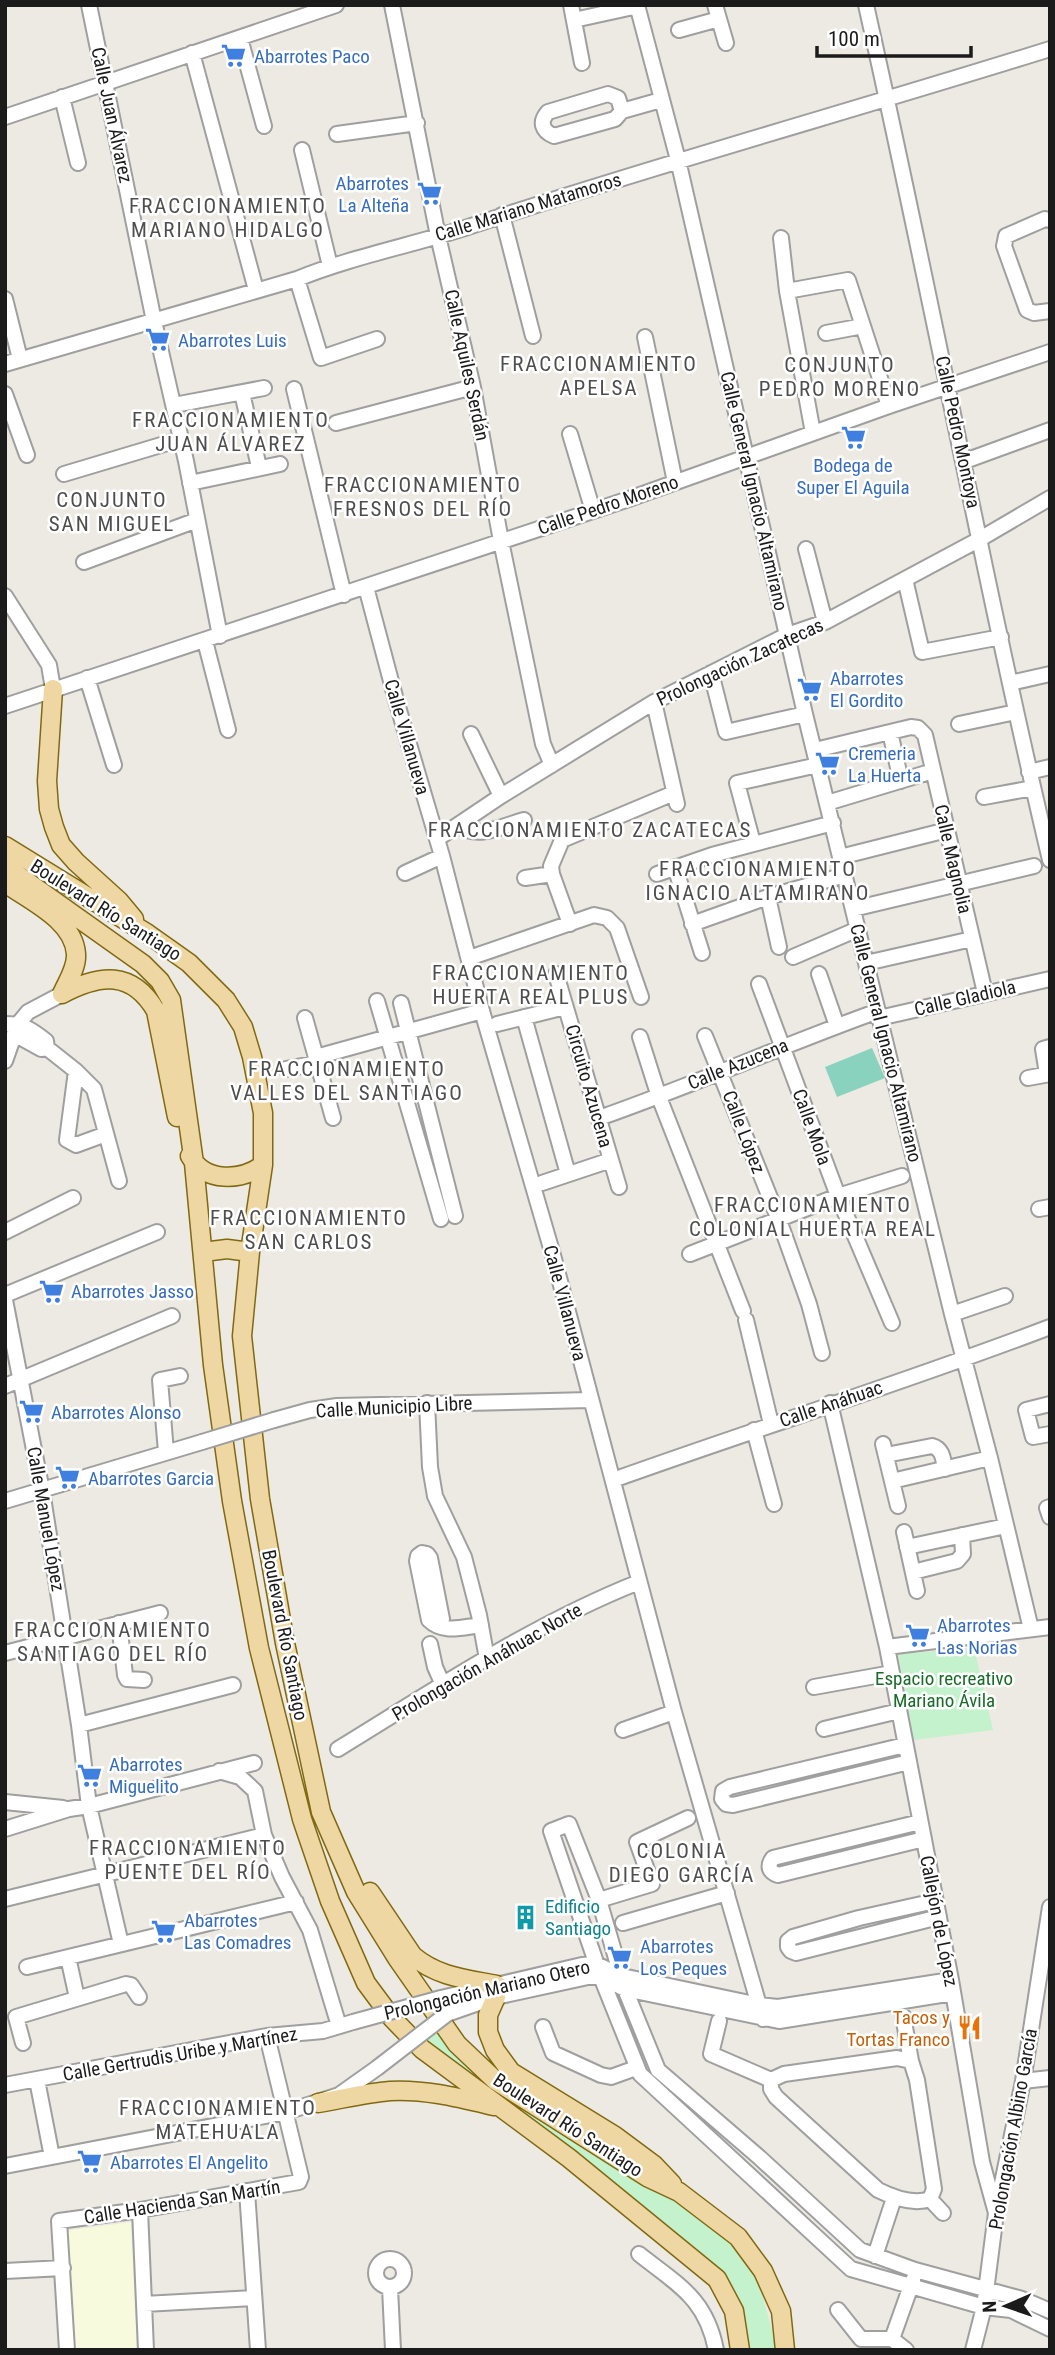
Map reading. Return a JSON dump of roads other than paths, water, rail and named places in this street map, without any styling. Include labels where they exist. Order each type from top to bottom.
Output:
[{"type":"main road","points":[[52,689],[47,782],[49,809],[61,845],[76,863],[119,901],[148,934]]},
{"type":"main road","name":"Boulevard Río Santiago","points":[[5,846],[189,962],[226,1000],[243,1027],[263,1113],[263,1165],[250,1252],[242,1336],[260,1499],[285,1643],[321,1812],[356,1892],[397,1958],[457,2044],[496,2081],[647,2177],[679,2192],[738,2237],[763,2271],[781,2311],[785,2350]]},
{"type":"main road","name":"Boulevard Río Santiago","points":[[5,866],[143,964],[160,981],[171,1000],[194,1163],[213,1365],[232,1501],[259,1648],[302,1819],[330,1901],[366,1983],[392,2018],[422,2049],[569,2158],[717,2279],[734,2311],[740,2350]]},
{"type":"main road","points":[[5,883],[60,922],[69,933],[76,955],[74,968],[62,994]]},
{"type":"main road","points":[[62,994],[82,984],[100,979],[116,979],[127,982],[147,996],[156,1011],[181,1140],[194,1163],[209,1174],[224,1178],[238,1177],[263,1165]]},
{"type":"main road","points":[[203,1252],[227,1249],[250,1252]]},
{"type":"main road","points":[[336,1844],[413,1956],[439,1974],[497,1991],[488,2015],[488,2032],[495,2050],[510,2073],[615,2136],[654,2165],[679,2192]]},
{"type":"main road","points":[[318,2103],[388,2091],[411,2091],[436,2093],[501,2107]]},
{"type":"street","name":"Calle Juan Álvarez","points":[[89,5],[220,636]]},
{"type":"street","points":[[5,117],[336,5]]},
{"type":"street","name":"Calle Aquiles Serdán","points":[[392,5],[438,236],[473,387],[501,541],[543,744],[552,765]]},
{"type":"street","points":[[571,5],[582,63]]},
{"type":"street","name":"Calle Pedro Montoya","points":[[866,5],[965,461],[1016,712],[1050,860]]},
{"type":"street","points":[[574,20],[637,6]]},
{"type":"street","name":"Calle General Ignacio Altamirano","points":[[637,6],[678,160],[805,713],[878,1014],[1031,1629]]},
{"type":"street","points":[[679,30],[717,12],[726,43]]},
{"type":"street","points":[[240,38],[264,126]]},
{"type":"street","name":"Calle Mariano Matamoros","points":[[12,362],[297,279],[330,266],[438,236],[678,160],[887,100],[1050,49]]},
{"type":"street","points":[[192,53],[256,290]]},
{"type":"street","points":[[622,111],[618,98],[608,94],[548,111],[543,117],[542,125],[546,133],[554,136],[615,118],[622,111],[661,100]]},
{"type":"street","points":[[62,97],[78,163]]},
{"type":"street","points":[[337,134],[417,123]]},
{"type":"street","points":[[302,150],[330,266]]},
{"type":"street","points":[[502,215],[533,336]]},
{"type":"street","points":[[1050,220],[1045,219],[1006,236],[1004,246],[1027,310],[1034,313],[1050,311]]},
{"type":"street","points":[[781,238],[787,291],[813,433]]},
{"type":"street","points":[[297,279],[321,358],[377,340]]},
{"type":"street","points":[[787,291],[848,280],[890,406]]},
{"type":"street","points":[[5,299],[12,362]]},
{"type":"street","points":[[826,333],[863,326]]},
{"type":"street","points":[[645,337],[675,482]]},
{"type":"street","name":"Calle Pedro Moreno","points":[[5,706],[593,511],[1050,352]]},
{"type":"street","points":[[336,423],[473,387]]},
{"type":"street","points":[[174,405],[264,388]]},
{"type":"street","points":[[295,389],[344,595]]},
{"type":"street","points":[[242,393],[259,467]]},
{"type":"street","points":[[5,394],[27,455]]},
{"type":"street","points":[[965,461],[1050,430]]},
{"type":"street","points":[[570,434],[593,511]]},
{"type":"street","points":[[64,474],[181,439]]},
{"type":"street","points":[[190,483],[281,464]]},
{"type":"street","name":"Prolongación Zacatecas","points":[[437,839],[501,796],[654,702],[787,635],[825,622],[980,539],[1050,498]]},
{"type":"street","points":[[84,562],[197,520]]},
{"type":"street","points":[[806,549],[825,622]]},
{"type":"street","points":[[905,579],[922,652],[1001,637]]},
{"type":"street","name":"Calle Villanueva","points":[[366,587],[442,856],[482,1011],[553,1255],[674,1712],[761,2012]]},
{"type":"street","points":[[5,596],[49,664],[52,689]]},
{"type":"street","points":[[205,641],[228,730]]},
{"type":"street","points":[[711,673],[726,732],[805,713]]},
{"type":"street","points":[[1010,683],[1050,674]]},
{"type":"street","points":[[86,678],[114,765]]},
{"type":"street","points":[[570,924],[551,866],[562,840],[675,798],[654,702]]},
{"type":"street","points":[[959,724],[1016,712]]},
{"type":"street","name":"Calle Magnolia","points":[[890,732],[911,727],[918,728],[925,735],[985,993]]},
{"type":"street","points":[[815,750],[890,732],[901,781]]},
{"type":"street","points":[[471,734],[501,796]]},
{"type":"street","points":[[753,843],[737,783],[818,765]]},
{"type":"street","points":[[1029,772],[1050,767]]},
{"type":"street","points":[[827,803],[933,771]]},
{"type":"street","points":[[984,797],[1033,788]]},
{"type":"street","points":[[458,825],[467,832],[477,833],[524,820]]},
{"type":"street","points":[[657,874],[753,843],[833,823]]},
{"type":"street","points":[[840,857],[947,831]]},
{"type":"street","points":[[405,873],[442,856]]},
{"type":"street","points":[[853,909],[1034,866]]},
{"type":"street","points":[[675,867],[702,953]]},
{"type":"street","points":[[525,878],[552,874]]},
{"type":"street","points":[[692,924],[768,897],[845,875]]},
{"type":"street","points":[[768,897],[779,947]]},
{"type":"street","points":[[469,958],[594,915],[607,918],[617,928],[641,997]]},
{"type":"street","points":[[793,957],[858,929]]},
{"type":"street","points":[[866,963],[972,939]]},
{"type":"street","points":[[556,974],[565,1009]]},
{"type":"street","points":[[819,974],[837,1026]]},
{"type":"street","name":"Calle Gladiola","points":[[878,1014],[1050,979]]},
{"type":"street","name":"Calle Mola","points":[[759,984],[838,1196],[892,1323]]},
{"type":"street","points":[[5,1061],[12,1027],[29,1012],[62,994]]},
{"type":"street","points":[[377,1001],[419,1139],[448,1217],[435,1135],[401,1003]]},
{"type":"street","name":"Circuito Azucena","points":[[497,1024],[565,1009],[569,1014],[611,1160],[542,1182]]},
{"type":"street","points":[[286,1069],[482,1011]]},
{"type":"street","name":"Calle Azucena","points":[[599,1118],[659,1097],[782,1046],[878,1014]]},
{"type":"street","points":[[524,1017],[568,1174]]},
{"type":"street","points":[[305,1018],[333,1118]]},
{"type":"street","points":[[12,1027],[41,1049],[47,1048],[94,1089],[119,1181]]},
{"type":"street","name":"Calle López","points":[[705,1036],[779,1220],[809,1304],[822,1353]]},
{"type":"street","points":[[640,1037],[659,1097],[745,1315],[771,1424]]},
{"type":"street","points":[[1028,1078],[1048,1074],[1043,1049],[1050,1047]]},
{"type":"street","points":[[76,1071],[67,1140],[76,1145],[106,1134]]},
{"type":"street","points":[[419,1139],[435,1135]]},
{"type":"street","points":[[611,1160],[619,1187]]},
{"type":"street","points":[[690,1254],[838,1196],[902,1176]]},
{"type":"street","points":[[5,1231],[73,1198]]},
{"type":"street","points":[[5,1297],[157,1232]]},
{"type":"street","points":[[952,1314],[1005,1296]]},
{"type":"street","name":"Calle Manuel López","points":[[5,1297],[42,1491],[89,1806],[121,1944]]},
{"type":"street","points":[[5,1386],[172,1316]]},
{"type":"street","name":"Calle Anáhuac","points":[[613,1480],[964,1360],[1050,1327]]},
{"type":"street","points":[[166,1452],[160,1380],[180,1376]]},
{"type":"street","name":"Calle Municipio Libre","points":[[5,1501],[310,1410],[337,1406],[590,1400]]},
{"type":"street","points":[[427,1404],[429,1467],[435,1496],[464,1558],[480,1620],[486,1659]]},
{"type":"street","name":"Callejón de López","points":[[830,1404],[887,1647],[952,1987],[982,2162],[996,2213]]},
{"type":"street","points":[[1049,1407],[1026,1410],[1033,1437],[1050,1434]]},
{"type":"street","points":[[754,1430],[774,1504]]},
{"type":"street","points":[[898,1506],[884,1450],[932,1446],[942,1452],[945,1469]]},
{"type":"street","points":[[892,1481],[990,1458]]},
{"type":"street","points":[[1050,1507],[1047,1507],[1050,1517]]},
{"type":"street","points":[[917,1591],[906,1539],[962,1535],[1006,1525]]},
{"type":"street","points":[[913,1572],[957,1561],[963,1554],[962,1535]]},
{"type":"street","name":"Prolongación Anáhuac Norte","points":[[338,1749],[486,1659],[586,1605],[639,1582]]},
{"type":"street","points":[[5,1653],[160,1613]]},
{"type":"street","points":[[439,1623],[448,1629],[480,1620]]},
{"type":"street","points":[[119,1623],[125,1675],[131,1681],[144,1680]]},
{"type":"street","points":[[887,1647],[1050,1628]]},
{"type":"street","points":[[430,1644],[435,1667],[443,1685]]},
{"type":"street","points":[[814,1687],[892,1673]]},
{"type":"street","points":[[79,1725],[233,1685]]},
{"type":"street","points":[[824,1729],[899,1711]]},
{"type":"street","points":[[623,1730],[674,1712]]},
{"type":"street","points":[[905,1745],[730,1787],[723,1791],[722,1799],[726,1804],[733,1805],[909,1762]]},
{"type":"street","points":[[5,1829],[69,1809],[254,1763]]},
{"type":"street","points":[[798,1770],[803,1787]]},
{"type":"street","points":[[219,1771],[240,1776],[255,1791],[264,1835],[282,1877],[310,1930],[346,2024]]},
{"type":"street","points":[[5,1802],[69,1809]]},
{"type":"street","points":[[599,1900],[652,1884],[637,1842],[688,1818]]},
{"type":"street","points":[[920,1822],[773,1858],[769,1863],[770,1868],[778,1875],[924,1839]]},
{"type":"street","points":[[1050,2311],[1022,2299],[915,2270],[860,2250],[760,2158],[658,2070],[623,1983],[599,1900],[569,1824],[551,1831],[634,2063],[683,2116],[851,2269],[984,2307],[1011,2310],[1050,2329]]},
{"type":"street","points":[[5,1899],[264,1835]]},
{"type":"street","points":[[835,1843],[838,1860]]},
{"type":"street","points":[[624,1923],[727,1893]]},
{"type":"street","points":[[935,1901],[859,1918],[793,1937],[788,1941],[788,1947],[796,1953],[939,1917]]},
{"type":"street","points":[[27,1968],[296,1902]]},
{"type":"street","name":"Prolongación Albino García","points":[[973,2350],[987,2290],[996,2213],[1023,2081],[1047,1942],[1050,1907]]},
{"type":"street","points":[[859,1918],[863,1935]]},
{"type":"street","points":[[68,1957],[77,1998]]},
{"type":"street","name":"Prolongación Mariano Otero","points":[[346,2024],[441,1998],[588,1977],[599,1970],[623,1983],[761,2012],[778,2007],[952,1987]]},
{"type":"street","points":[[23,2043],[16,2017],[126,1984],[131,1985],[139,1997]]},
{"type":"street","name":"Prolongación Mariano Otero","points":[[5,2165],[286,2112],[318,2103],[339,2095],[447,2014],[497,1991]]},
{"type":"street","points":[[771,2080],[771,2088],[776,2097],[878,2190],[894,2198],[921,2202],[930,2199],[934,2189],[917,2080],[903,2017]]},
{"type":"street","points":[[719,2021],[711,2054],[771,2080],[784,2074],[897,2058],[911,2061]]},
{"type":"street","name":"Calle Gertrudis Uribe y Martínez","points":[[5,2085],[267,2036],[323,2031],[346,2024]]},
{"type":"street","points":[[542,2027],[553,2053],[601,2075],[608,2068],[634,2063]]},
{"type":"street","points":[[267,2036],[286,2112]]},
{"type":"street","points":[[1023,2081],[1050,2078]]},
{"type":"street","points":[[37,2080],[52,2157]]},
{"type":"street","name":"Calle Hacienda San Martín","points":[[63,2268],[59,2221],[295,2184],[301,2177],[286,2112]]},
{"type":"street","points":[[747,2174],[760,2158]]},
{"type":"street","points":[[982,2162],[999,2166],[1006,2164]]},
{"type":"street","points":[[247,2191],[258,2350]]},
{"type":"street","points":[[875,2256],[894,2198]]},
{"type":"street","points":[[930,2199],[943,2213]]},
{"type":"street","points":[[140,2210],[146,2350]]},
{"type":"street","points":[[639,2254],[691,2296],[704,2312],[716,2350]]},
{"type":"street","points":[[5,2271],[63,2268],[67,2350]]},
{"type":"street","points":[[892,2339],[915,2270]]},
{"type":"street","points":[[390,2288],[393,2350]]},
{"type":"street","points":[[144,2304],[254,2298]]},
{"type":"street","points":[[838,2310],[858,2345],[892,2339],[906,2350]]},
{"type":"place","name":"Abarrotes Paco","points":[[234,56]]},
{"type":"place","name":"Abarrotes La Alteña","points":[[429,194]]},
{"type":"place","name":"Abarrotes Luis","points":[[158,340]]},
{"type":"place","name":"Bodega de Super El Aguila","points":[[853,437]]},
{"type":"place","name":"Abarrotes El Gordito","points":[[810,689]]},
{"type":"place","name":"Cremeria La Huerta","points":[[828,764]]},
{"type":"place","name":"Abarrotes Jasso","points":[[51,1291]]},
{"type":"place","name":"Abarrotes Alonso","points":[[31,1412]]},
{"type":"place","name":"Abarrotes Garcia","points":[[68,1478]]},
{"type":"place","name":"Abarrotes Las Norias","points":[[917,1636]]},
{"type":"place","name":"Abarrotes Miguelito","points":[[89,1775]]},
{"type":"place","name":"Edificio Santiago","points":[[525,1917]]},
{"type":"place","name":"Abarrotes Las Comadres","points":[[164,1931]]},
{"type":"place","name":"Abarrotes Los Peques","points":[[620,1957]]},
{"type":"place","name":"Tacos y Tortas Franco","points":[[970,2028]]},
{"type":"place","name":"Abarrotes El Angelito","points":[[90,2162]]},
{"type":"district","name":"FRACCIONAMIENTO MARIANO HIDALGO","points":[[228,218]]},
{"type":"district","name":"FRACCIONAMIENTO APELSA","points":[[599,376]]},
{"type":"district","name":"CONJUNTO PEDRO MORENO","points":[[840,377]]},
{"type":"district","name":"FRACCIONAMIENTO JUAN ÁLVAREZ","points":[[231,432]]},
{"type":"district","name":"FRACCIONAMIENTO FRESNOS DEL RÍO","points":[[423,497]]},
{"type":"district","name":"CONJUNTO SAN MIGUEL","points":[[112,512]]},
{"type":"district","name":"FRACCIONAMIENTO ZACATECAS","points":[[590,830]]},
{"type":"district","name":"FRACCIONAMIENTO IGNACIO ALTAMIRANO","points":[[758,881]]},
{"type":"district","name":"FRACCIONAMIENTO HUERTA REAL PLUS","points":[[531,985]]},
{"type":"district","name":"FRACCIONAMIENTO VALLES DEL SANTIAGO","points":[[347,1081]]},
{"type":"district","name":"FRACCIONAMIENTO COLONIAL HUERTA REAL","points":[[813,1217]]},
{"type":"district","name":"FRACCIONAMIENTO SAN CARLOS","points":[[309,1230]]},
{"type":"district","name":"FRACCIONAMIENTO SANTIAGO DEL RÍO","points":[[113,1642]]},
{"type":"district","name":"FRACCIONAMIENTO PUENTE DEL RÍO","points":[[188,1860]]},
{"type":"district","name":"COLONIA DIEGO GARCÍA","points":[[682,1863]]},
{"type":"district","name":"FRACCIONAMIENTO MATEHUALA","points":[[218,2120]]},
{"type":"park label","name":"Espacio recreativo Mariano Ávila","points":[[944,1689]]}]
